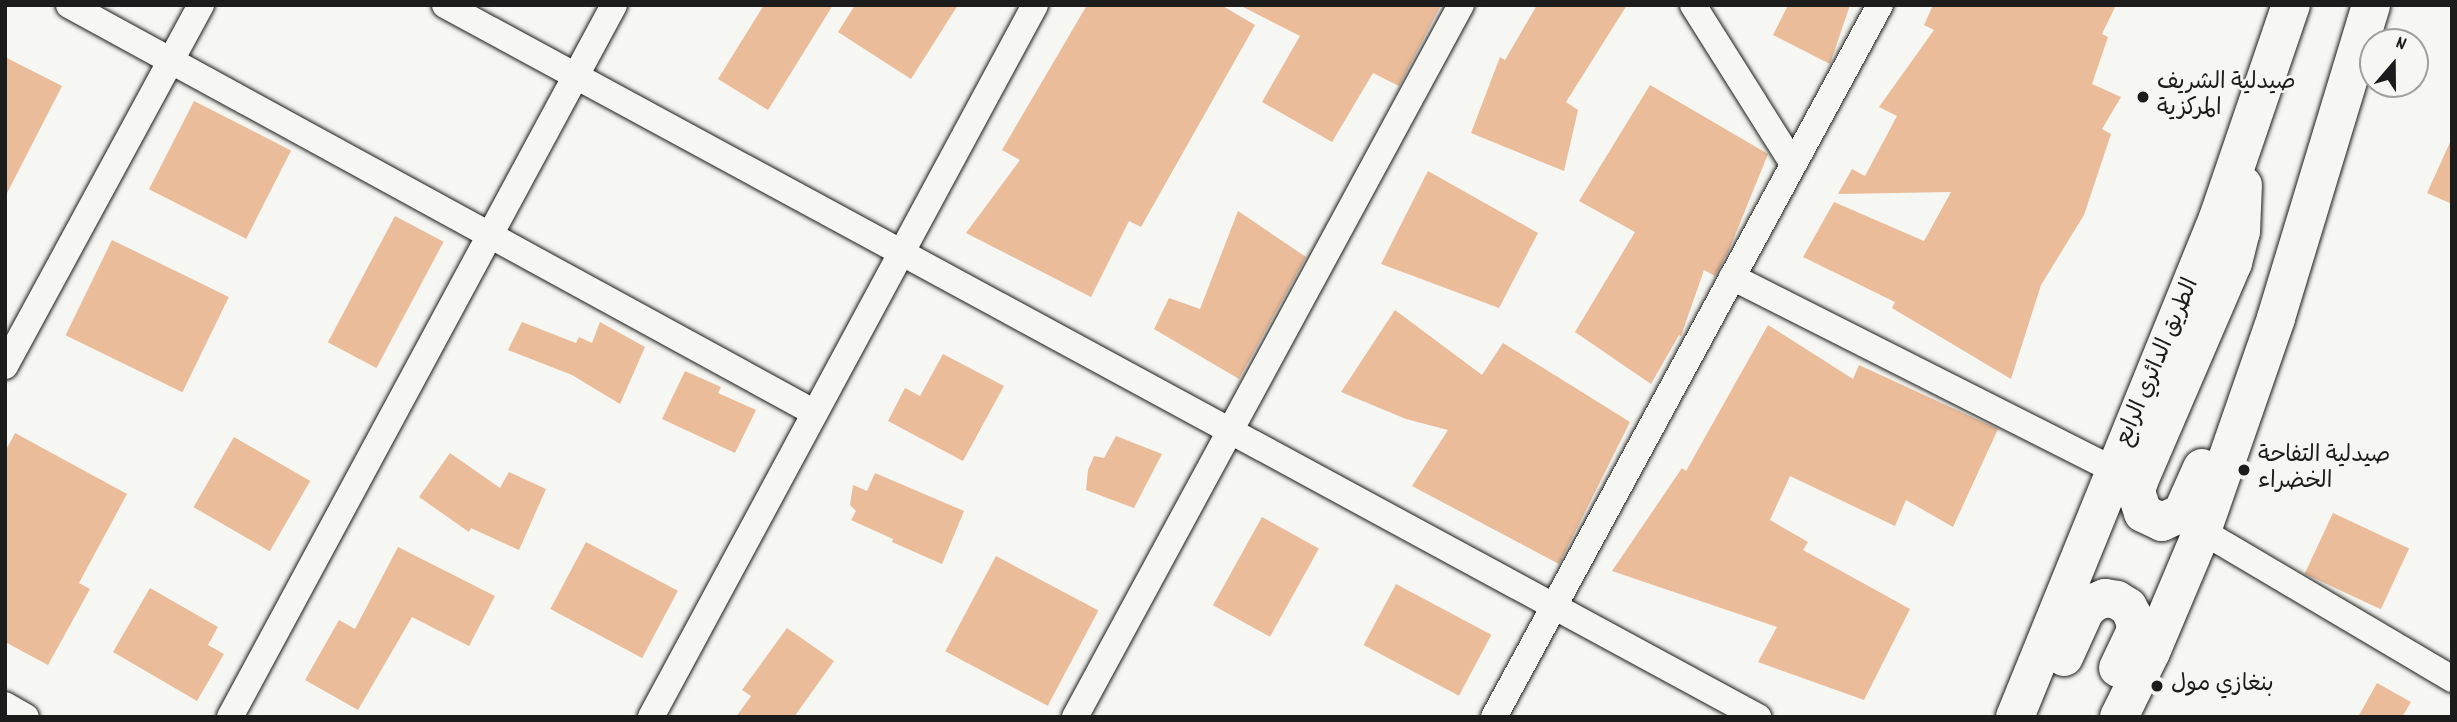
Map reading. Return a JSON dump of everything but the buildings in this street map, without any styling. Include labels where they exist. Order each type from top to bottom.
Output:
[{"type":"main road","name":"الطريق الدائري الرابع","points":[[2015,717],[2199,265],[2241,155],[2291,5]]},
{"type":"main road","points":[[2119,717],[2151,652],[2202,531],[2271,335],[2371,5]]},
{"type":"main road","points":[[2241,155],[2244,205],[2233,263],[2136,492],[2137,503],[2151,519],[2173,519],[2182,513],[2194,490],[2237,368],[2246,353],[2271,335]]},
{"type":"main road","points":[[2039,717],[2085,611],[2093,603],[2105,598],[2118,600],[2128,607],[2136,630],[2093,717]]},
{"type":"street","points":[[69,5],[815,413]]},
{"type":"street","points":[[5,366],[201,5]]},
{"type":"street","points":[[446,5],[1758,717]]},
{"type":"street","points":[[230,717],[614,5]]},
{"type":"street","points":[[651,717],[1035,5]]},
{"type":"street","points":[[1075,717],[1461,5]]},
{"type":"street","points":[[1693,5],[1793,164]]},
{"type":"street","points":[[1494,717],[1880,5]]},
{"type":"street","points":[[1732,278],[2115,470]]},
{"type":"street","points":[[2202,531],[2452,679]]},
{"type":"street","points":[[5,705],[26,717]]},
{"type":"place","name":"صيدلية الشريف المركزية","points":[[2143,97]]},
{"type":"place","name":"صيدلية التفاحة الخضراء","points":[[2244,470]]},
{"type":"place","name":"بنغازي مول","points":[[2157,686]]}]
